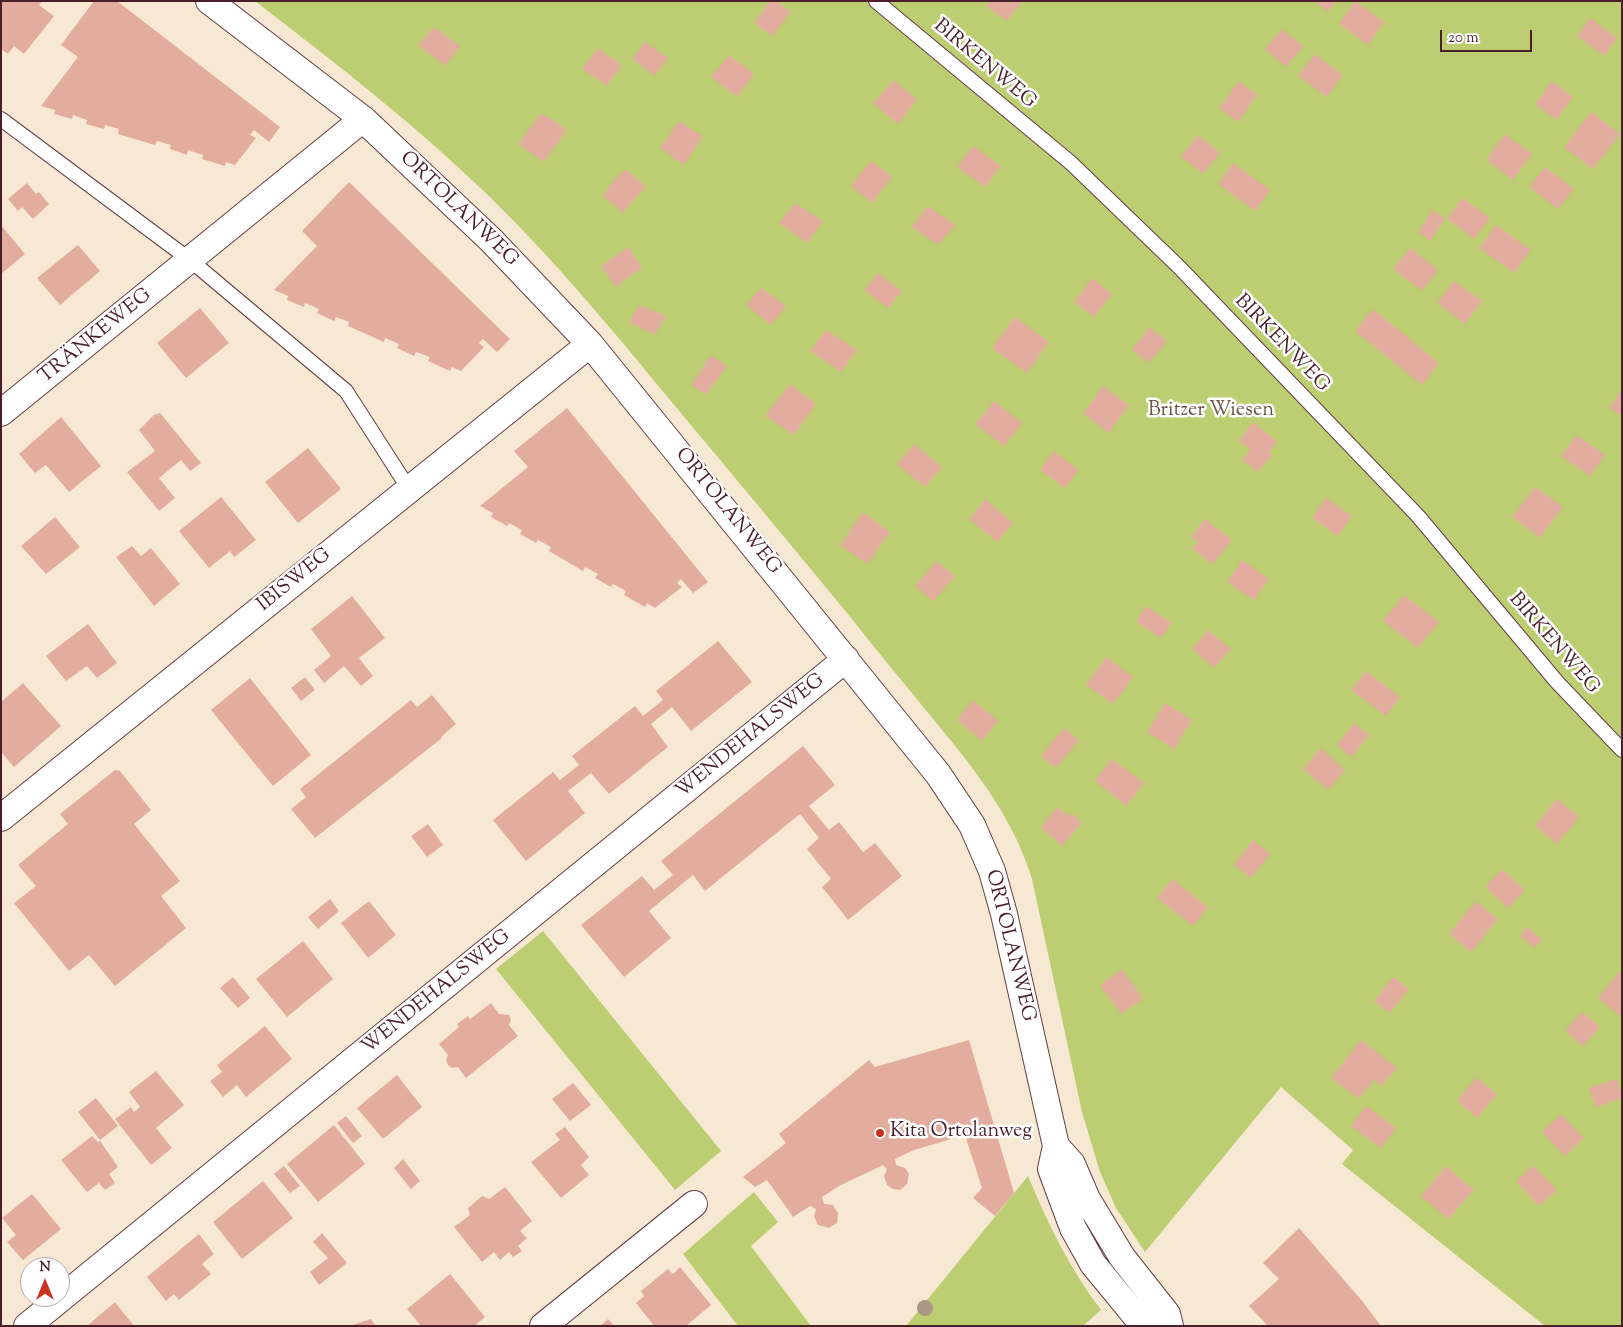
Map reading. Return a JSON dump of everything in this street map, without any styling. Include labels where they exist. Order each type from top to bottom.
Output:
[{"type":"street","name":"ORTOLANWEG","points":[[209,1],[364,120],[491,240],[590,344],[938,774],[972,825],[992,871],[1004,914],[1056,1146],[1051,1169],[1073,1228],[1093,1264],[1144,1326]]},
{"type":"street","name":"TRÄNKEWEG","points":[[1,413],[364,120]]},
{"type":"street","name":"IBISWEG","points":[[1,818],[590,344]]},
{"type":"street","name":"WENDEHALSWEG","points":[[27,1326],[846,659]]},
{"type":"street","name":"ORTOLANWEG","points":[[1056,1146],[1072,1164],[1088,1199],[1122,1258],[1167,1314],[1170,1326]]},
{"type":"street","points":[[543,1326],[694,1204]]},
{"type":"lane","name":"BIRKENWEG","points":[[876,1],[1071,163],[1179,267],[1418,516],[1557,682],[1622,750]]},
{"type":"lane","points":[[1,119],[190,260],[346,391],[409,489]]},
{"type":"green space","name":"Britzer Wiesen","points":[[255,1],[1622,1],[1622,1326],[1545,1326],[1342,1164],[1353,1150],[1281,1087],[1145,1252],[1116,1208],[1100,1172],[1082,1112],[1032,879],[1024,855],[1002,812],[975,772],[847,613],[602,319],[537,246],[464,172],[406,121],[347,72]]},
{"type":"green space","points":[[543,931],[721,1151],[675,1190],[496,969]]},
{"type":"green space","points":[[1028,1176],[1060,1246],[1101,1310],[1083,1326],[906,1326]]},
{"type":"green space","points":[[754,1192],[778,1222],[751,1246],[811,1326],[738,1326],[683,1254]]},
{"type":"building","points":[[1,1],[43,1],[39,5],[54,16],[24,54],[14,46],[8,54],[1,49]]},
{"type":"building","points":[[94,1],[117,1],[280,127],[269,142],[254,130],[250,135],[256,138],[235,165],[226,162],[225,166],[202,159],[203,155],[188,150],[187,155],[170,149],[171,145],[157,141],[155,145],[118,134],[119,129],[105,125],[104,129],[86,124],[87,120],[73,115],[72,119],[54,114],[55,110],[41,106],[78,57],[61,45]]},
{"type":"building","points":[[770,1],[776,1],[791,12],[772,36],[754,23]]},
{"type":"building","points":[[990,1],[1022,1],[1007,21],[986,6]]},
{"type":"building","points":[[1314,1],[1336,1],[1328,12]]},
{"type":"building","points":[[1355,1],[1384,22],[1368,45],[1339,24]]},
{"type":"building","points":[[1590,18],[1617,38],[1604,56],[1577,36]]},
{"type":"building","points":[[434,27],[460,46],[445,66],[418,45]]},
{"type":"building","points":[[1282,29],[1303,46],[1286,67],[1265,49]]},
{"type":"building","points":[[645,42],[668,58],[655,76],[632,59]]},
{"type":"building","points":[[598,48],[622,65],[607,86],[582,69]]},
{"type":"building","points":[[1315,54],[1343,75],[1327,97],[1298,76]]},
{"type":"building","points":[[729,55],[754,74],[737,97],[711,77]]},
{"type":"building","points":[[894,80],[917,100],[898,124],[873,103]]},
{"type":"building","points":[[1239,81],[1257,95],[1238,122],[1219,108]]},
{"type":"building","points":[[1552,81],[1573,97],[1556,120],[1535,104]]},
{"type":"building","points":[[1591,112],[1620,134],[1593,169],[1564,147]]},
{"type":"building","points":[[541,113],[567,129],[544,162],[518,144]]},
{"type":"building","points":[[679,121],[703,136],[684,165],[660,148]]},
{"type":"building","points":[[1505,134],[1532,154],[1513,180],[1486,160]]},
{"type":"building","points":[[1198,135],[1220,153],[1203,174],[1181,156]]},
{"type":"building","points":[[973,146],[1001,166],[985,187],[957,167]]},
{"type":"building","points":[[871,161],[892,176],[872,203],[851,186]]},
{"type":"building","points":[[1233,163],[1270,190],[1255,211],[1218,184]]},
{"type":"building","points":[[1545,167],[1574,189],[1558,209],[1529,187]]},
{"type":"building","points":[[625,169],[646,186],[623,213],[602,195]]},
{"type":"building","points":[[349,182],[510,339],[497,352],[483,339],[479,343],[484,347],[461,371],[452,367],[450,371],[428,361],[430,357],[416,352],[414,356],[397,348],[399,344],[385,338],[384,342],[348,326],[349,322],[336,317],[334,321],[317,313],[319,309],[305,303],[304,307],[287,300],[288,296],[274,290],[317,246],[302,231]]},
{"type":"building","points":[[27,183],[36,194],[39,192],[49,204],[33,219],[22,207],[18,211],[8,199]]},
{"type":"building","points":[[1462,198],[1490,218],[1474,239],[1447,219]]},
{"type":"building","points":[[795,203],[823,221],[807,243],[779,223]]},
{"type":"building","points":[[928,206],[955,225],[938,245],[911,227]]},
{"type":"building","points":[[1432,210],[1445,219],[1430,241],[1418,232]]},
{"type":"building","points":[[1,225],[25,254],[1,274]]},
{"type":"building","points":[[1496,225],[1531,250],[1514,273],[1479,248]]},
{"type":"building","points":[[78,245],[100,271],[60,305],[37,278]]},
{"type":"building","points":[[628,247],[642,267],[616,287],[601,266]]},
{"type":"building","points":[[1410,248],[1438,270],[1422,291],[1393,269]]},
{"type":"building","points":[[878,273],[902,291],[888,308],[864,290]]},
{"type":"building","points":[[1092,278],[1112,294],[1094,317],[1074,302]]},
{"type":"building","points":[[1454,281],[1482,301],[1465,324],[1437,303]]},
{"type":"building","points":[[761,288],[786,306],[771,325],[746,305]]},
{"type":"building","points":[[639,305],[666,316],[655,335],[629,322]]},
{"type":"building","points":[[200,308],[229,343],[186,378],[157,343]]},
{"type":"building","points":[[1373,309],[1439,363],[1422,385],[1355,331]]},
{"type":"building","points":[[1015,317],[1049,342],[1027,373],[992,348]]},
{"type":"building","points":[[1149,327],[1167,341],[1149,363],[1132,350]]},
{"type":"building","points":[[826,330],[857,350],[841,372],[810,351]]},
{"type":"building","points":[[711,355],[727,366],[706,395],[691,385]]},
{"type":"building","points":[[790,384],[816,404],[794,435],[765,416]]},
{"type":"building","points":[[1103,386],[1129,405],[1109,433],[1083,414]]},
{"type":"building","points":[[1622,389],[1622,416],[1609,408]]},
{"type":"building","points":[[994,401],[1022,423],[1004,446],[975,424]]},
{"type":"building","points":[[567,408],[708,582],[693,593],[681,579],[677,583],[682,587],[655,608],[647,603],[645,607],[624,595],[626,591],[613,584],[611,587],[595,578],[598,574],[585,567],[583,571],[549,551],[551,547],[538,540],[536,543],[520,534],[522,530],[509,523],[507,526],[491,517],[493,513],[480,506],[528,467],[514,451]]},
{"type":"building","points":[[160,413],[201,463],[190,471],[181,460],[159,478],[175,498],[159,511],[127,472],[155,451],[139,430],[154,415]]},
{"type":"building","points":[[61,417],[101,466],[69,492],[46,465],[35,473],[19,454]]},
{"type":"building","points":[[1253,422],[1277,441],[1269,452],[1272,455],[1258,472],[1242,460],[1250,449],[1239,441]]},
{"type":"building","points":[[1576,435],[1605,455],[1590,476],[1561,456]]},
{"type":"building","points":[[914,444],[942,467],[925,487],[897,464]]},
{"type":"building","points":[[308,448],[341,489],[298,523],[265,482]]},
{"type":"building","points":[[1054,451],[1078,470],[1065,488],[1040,470]]},
{"type":"building","points":[[1535,487],[1563,507],[1540,538],[1512,517]]},
{"type":"building","points":[[221,497],[256,540],[234,557],[230,551],[209,568],[179,531]]},
{"type":"building","points":[[1326,498],[1352,516],[1338,536],[1312,518]]},
{"type":"building","points":[[985,499],[1013,523],[997,542],[969,519]]},
{"type":"building","points":[[863,512],[890,532],[867,564],[840,545]]},
{"type":"building","points":[[55,517],[80,547],[46,574],[21,546]]},
{"type":"building","points":[[1205,519],[1232,540],[1213,564],[1192,549],[1198,542],[1191,537]]},
{"type":"building","points":[[132,546],[141,556],[151,548],[180,584],[154,606],[116,557]]},
{"type":"building","points":[[1242,560],[1269,579],[1254,600],[1227,582]]},
{"type":"building","points":[[937,561],[955,576],[933,601],[915,586]]},
{"type":"building","points":[[1404,595],[1439,622],[1418,648],[1383,621]]},
{"type":"building","points":[[352,596],[385,638],[359,658],[373,676],[361,686],[344,666],[324,683],[314,670],[331,656],[311,629]]},
{"type":"building","points":[[1146,606],[1172,623],[1161,638],[1136,622]]},
{"type":"building","points":[[88,624],[117,663],[97,678],[87,666],[66,681],[46,656]]},
{"type":"building","points":[[1208,630],[1231,649],[1214,668],[1192,649]]},
{"type":"building","points":[[718,641],[752,682],[691,731],[672,707],[651,724],[668,747],[609,794],[591,773],[568,791],[585,813],[526,861],[493,820],[553,772],[560,780],[579,765],[572,756],[635,706],[643,716],[663,700],[656,691]]},
{"type":"building","points":[[1106,657],[1133,677],[1113,704],[1086,685]]},
{"type":"building","points":[[1366,671],[1400,697],[1386,716],[1351,690]]},
{"type":"building","points":[[305,677],[315,690],[301,701],[291,688]]},
{"type":"building","points":[[250,678],[311,755],[273,786],[211,710]]},
{"type":"building","points":[[23,683],[61,726],[14,767],[1,752],[1,702]]},
{"type":"building","points":[[432,695],[456,724],[442,738],[315,838],[291,809],[306,797],[300,789],[411,700],[417,707]]},
{"type":"building","points":[[973,700],[998,721],[982,741],[957,720]]},
{"type":"building","points":[[1165,703],[1192,720],[1174,749],[1147,732]]},
{"type":"building","points":[[1354,723],[1369,735],[1352,757],[1337,745]]},
{"type":"building","points":[[1064,728],[1079,740],[1056,768],[1041,756]]},
{"type":"building","points":[[803,746],[835,785],[809,806],[829,830],[839,822],[863,852],[875,843],[902,876],[848,920],[822,887],[831,879],[807,849],[819,838],[800,814],[705,891],[693,875],[649,911],[671,938],[624,977],[581,925],[642,876],[654,890],[673,875],[661,861]]},
{"type":"building","points":[[1321,748],[1345,770],[1328,790],[1303,769]]},
{"type":"building","points":[[1112,759],[1144,783],[1127,806],[1095,781]]},
{"type":"building","points":[[115,770],[120,771],[151,810],[134,824],[180,881],[161,896],[186,928],[115,986],[89,955],[69,971],[14,903],[36,886],[18,865],[68,824],[60,814]]},
{"type":"building","points":[[1557,799],[1579,817],[1557,844],[1535,826]]},
{"type":"building","points":[[1057,807],[1069,816],[1071,813],[1082,822],[1063,846],[1041,828]]},
{"type":"building","points":[[428,824],[443,845],[427,857],[411,836]]},
{"type":"building","points":[[1253,840],[1270,854],[1251,878],[1234,865]]},
{"type":"building","points":[[1502,869],[1525,890],[1508,908],[1485,887]]},
{"type":"building","points":[[1172,879],[1208,907],[1193,926],[1157,898]]},
{"type":"building","points":[[330,899],[339,911],[318,929],[308,917]]},
{"type":"building","points":[[369,901],[396,935],[368,958],[341,923]]},
{"type":"building","points":[[1476,901],[1498,919],[1471,952],[1449,934]]},
{"type":"building","points":[[1527,927],[1542,939],[1535,948],[1520,936]]},
{"type":"building","points":[[303,941],[333,979],[287,1017],[256,979]]},
{"type":"building","points":[[1122,969],[1143,999],[1121,1014],[1100,985]]},
{"type":"building","points":[[1620,971],[1622,972],[1622,1017],[1598,998]]},
{"type":"building","points":[[233,977],[250,998],[238,1008],[220,988]]},
{"type":"building","points":[[1393,977],[1409,989],[1390,1013],[1374,1001]]},
{"type":"building","points":[[491,1003],[499,1014],[509,1015],[511,1020],[509,1025],[518,1036],[466,1078],[458,1067],[452,1068],[448,1065],[446,1060],[448,1055],[439,1044],[459,1027],[457,1024],[468,1016],[470,1019]]},
{"type":"building","points":[[1582,1012],[1600,1027],[1583,1046],[1565,1031]]},
{"type":"building","points":[[265,1026],[292,1059],[246,1097],[237,1085],[223,1097],[210,1081],[222,1072],[217,1065]]},
{"type":"building","points":[[969,1040],[1014,1193],[995,1216],[973,1198],[982,1188],[965,1135],[914,1150],[895,1159],[896,1165],[905,1168],[909,1174],[907,1184],[900,1190],[893,1189],[887,1185],[884,1176],[887,1169],[883,1165],[839,1186],[822,1197],[824,1204],[833,1205],[838,1213],[837,1223],[829,1228],[818,1225],[814,1216],[816,1209],[810,1206],[793,1217],[767,1180],[755,1187],[743,1177],[786,1143],[779,1134],[869,1060],[875,1067]]},
{"type":"building","points":[[1361,1040],[1397,1068],[1382,1086],[1374,1080],[1359,1099],[1331,1078]]},
{"type":"building","points":[[156,1071],[184,1105],[156,1128],[172,1148],[151,1165],[115,1119],[131,1107],[134,1112],[140,1107],[129,1092]]},
{"type":"building","points":[[397,1075],[422,1107],[383,1139],[357,1108]]},
{"type":"building","points":[[1476,1077],[1497,1094],[1477,1118],[1457,1101]]},
{"type":"building","points":[[1617,1079],[1622,1098],[1596,1107],[1589,1088]]},
{"type":"building","points":[[573,1083],[591,1105],[570,1121],[552,1099]]},
{"type":"building","points":[[96,1098],[118,1126],[100,1140],[78,1112]]},
{"type":"building","points":[[1366,1106],[1396,1128],[1381,1148],[1351,1126]]},
{"type":"building","points":[[1561,1114],[1584,1138],[1565,1156],[1542,1132]]},
{"type":"building","points":[[346,1116],[362,1136],[353,1143],[337,1123]]},
{"type":"building","points":[[334,1125],[365,1164],[318,1202],[287,1164]]},
{"type":"building","points":[[565,1127],[589,1157],[581,1165],[589,1175],[561,1198],[531,1162],[560,1140],[555,1134]]},
{"type":"building","points":[[92,1136],[98,1142],[100,1141],[118,1167],[109,1174],[115,1183],[105,1190],[99,1183],[87,1192],[61,1160]]},
{"type":"building","points":[[403,1159],[420,1181],[411,1189],[394,1168]]},
{"type":"building","points":[[1533,1165],[1557,1190],[1539,1206],[1516,1182]]},
{"type":"building","points":[[284,1166],[300,1186],[290,1193],[274,1174]]},
{"type":"building","points":[[1446,1166],[1474,1190],[1448,1219],[1421,1196]]},
{"type":"building","points":[[263,1181],[293,1218],[242,1259],[213,1222]]},
{"type":"building","points":[[505,1187],[532,1221],[520,1231],[527,1238],[518,1246],[522,1251],[513,1257],[509,1252],[500,1260],[494,1252],[482,1262],[454,1227],[470,1215],[468,1208],[482,1196],[489,1199]]},
{"type":"building","points":[[32,1194],[61,1229],[27,1257],[20,1257],[7,1242],[16,1235],[2,1218]]},
{"type":"building","points":[[1299,1228],[1363,1302],[1381,1326],[1268,1326],[1249,1306],[1279,1279],[1263,1263]]},
{"type":"building","points":[[322,1233],[347,1263],[319,1285],[310,1272],[328,1258],[313,1242]]},
{"type":"building","points":[[199,1234],[214,1254],[202,1264],[211,1274],[179,1300],[174,1294],[166,1301],[147,1277]]},
{"type":"building","points":[[680,1267],[711,1305],[686,1326],[654,1326],[636,1303],[644,1296],[641,1291],[668,1269],[673,1274]]},
{"type":"building","points":[[450,1274],[485,1317],[474,1326],[421,1326],[407,1309]]},
{"type":"building","points":[[115,1302],[134,1326],[87,1326],[95,1319]]},
{"type":"building","points":[[371,1319],[376,1326],[352,1325]]},
{"type":"building","points":[[608,1319],[614,1326],[600,1326]]},
{"type":"place","name":"Kita Ortolanweg","points":[[880,1133]]}]
